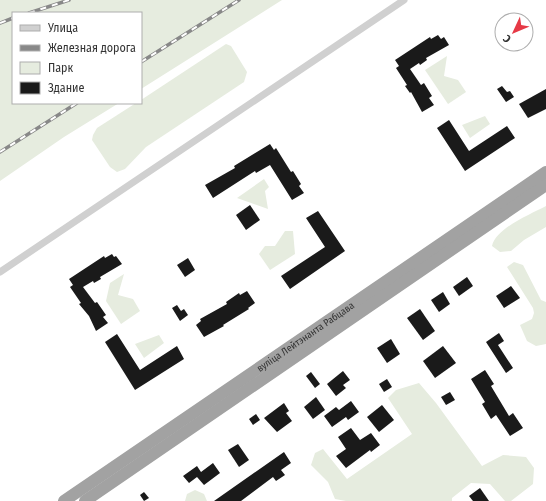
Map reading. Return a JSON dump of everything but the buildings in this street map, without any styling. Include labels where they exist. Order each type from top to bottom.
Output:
[{"type":"highway","name":"вуліца Лейтэнанта Рабцава","points":[[85,501],[489,216],[546,172]]},
{"type":"highway","name":"вуліца Лейтэнанта Рабцава","points":[[64,501],[489,216],[546,185]]},
{"type":"street","points":[[0,272],[404,0]]},
{"type":"green space","points":[[0,0],[282,0],[142,88],[142,12],[12,12],[12,104],[117,104],[64,137],[0,181]]},
{"type":"green space","points":[[226,44],[231,46],[247,72],[244,82],[146,147],[125,169],[117,172],[110,167],[92,140],[93,135],[97,128],[134,104],[142,104],[142,99]]},
{"type":"green space","points":[[447,56],[444,76],[458,80],[466,92],[448,104],[425,70]]},
{"type":"green space","points":[[485,116],[490,124],[470,138],[462,125]]},
{"type":"green space","points":[[264,179],[269,187],[265,191],[268,209],[237,198]]},
{"type":"green space","points":[[546,206],[546,227],[524,240],[511,251],[500,252],[492,246],[500,233],[523,217]]},
{"type":"green space","points":[[285,231],[293,231],[295,254],[270,270],[259,254],[265,246],[275,246]]},
{"type":"green space","points":[[514,262],[523,265],[541,300],[546,302],[546,344],[536,346],[527,341],[520,325],[532,319],[534,313],[533,308],[507,267]]},
{"type":"green space","points":[[124,274],[118,295],[133,299],[140,311],[121,324],[106,301],[110,283]]},
{"type":"green space","points":[[159,335],[164,343],[144,358],[135,344]]},
{"type":"green space","points":[[419,383],[436,403],[482,466],[503,455],[526,457],[534,468],[533,484],[511,501],[505,501],[490,484],[471,483],[452,498],[452,501],[346,501],[335,499],[328,482],[311,465],[315,453],[323,449],[347,479],[412,434],[388,398],[396,390]]},
{"type":"green space","points":[[195,490],[204,494],[207,501],[185,501],[187,494]]},
{"type":"railway","points":[[32,12],[69,0]]},
{"type":"railway","points":[[142,61],[239,0]]},
{"type":"railway","points":[[0,23],[12,18]]},
{"type":"railway","points":[[0,152],[75,104]]}]
